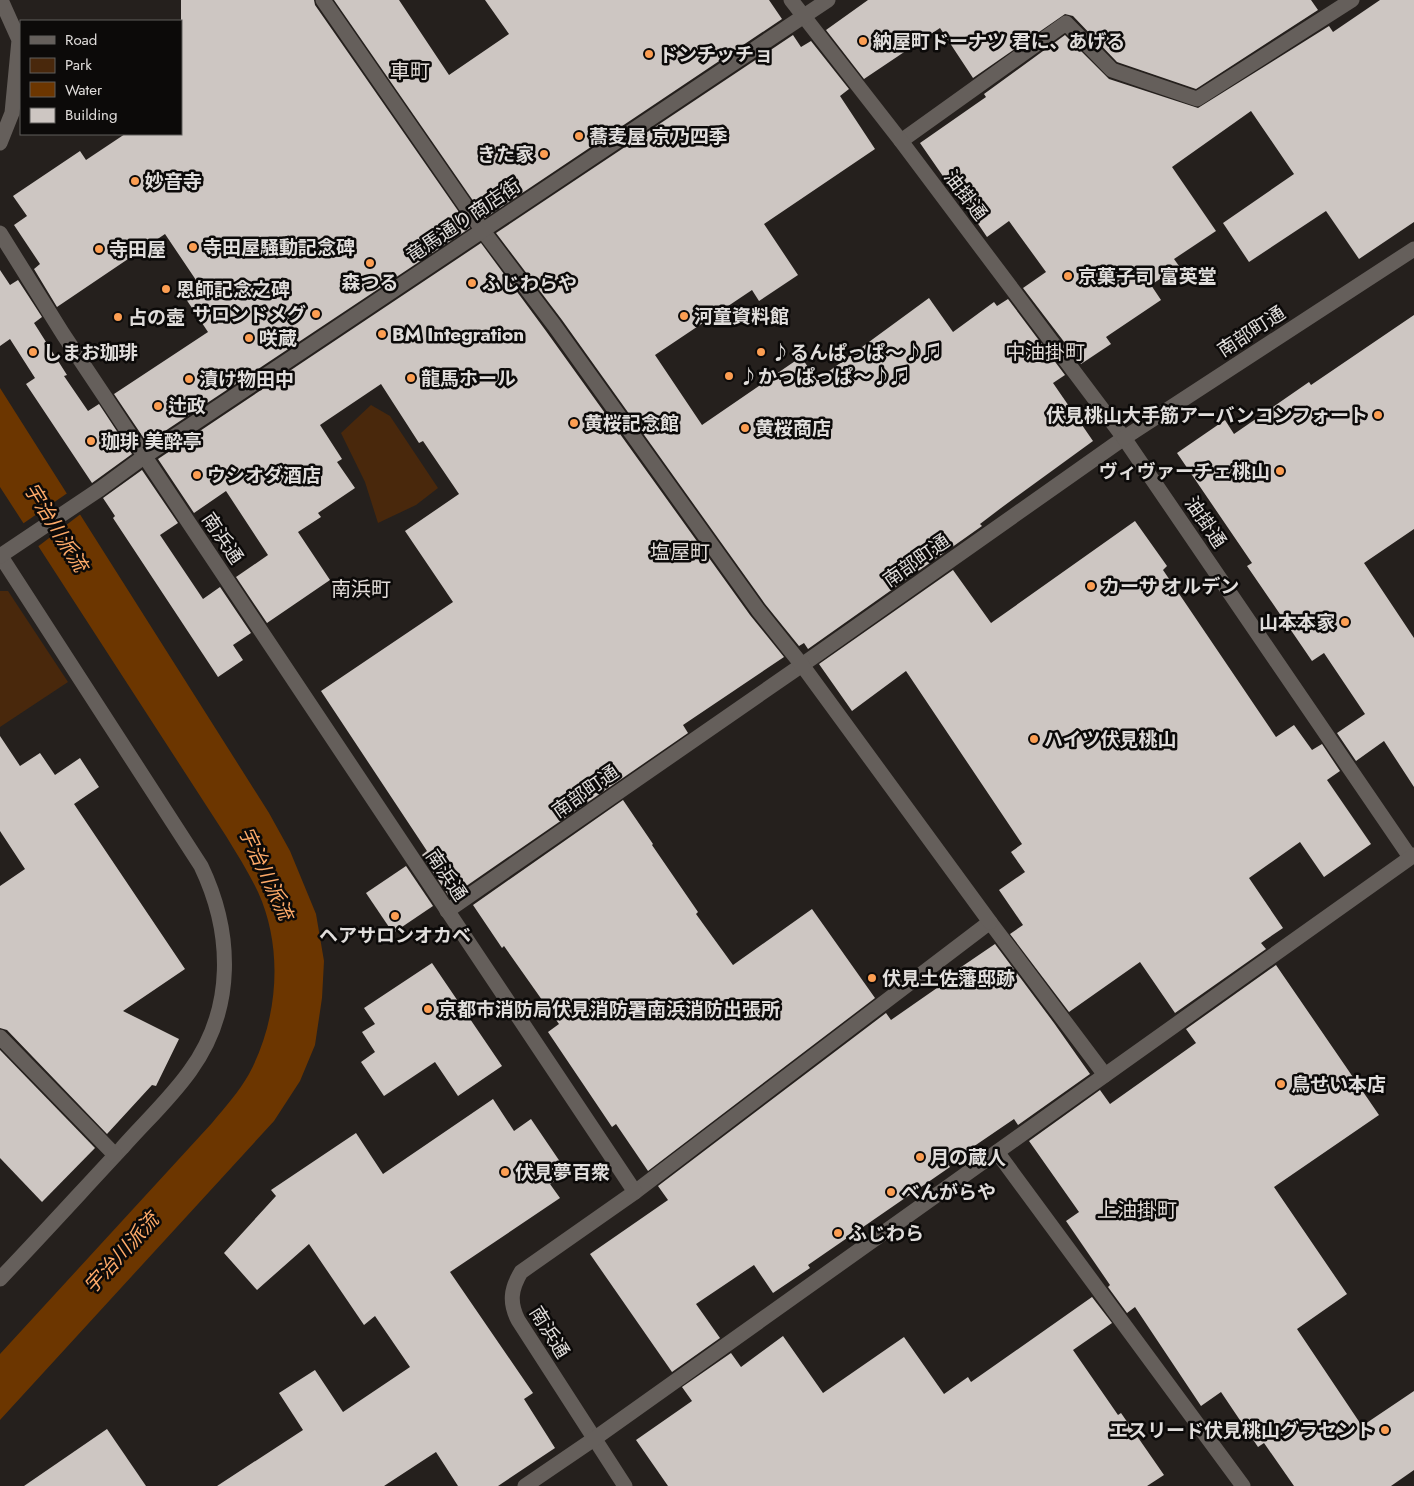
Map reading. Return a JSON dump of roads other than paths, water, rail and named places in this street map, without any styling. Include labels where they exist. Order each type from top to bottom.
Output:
[{"type":"street","points":[[0,0],[19,40],[12,113],[0,143]]},
{"type":"street","points":[[323,0],[483,231],[554,324],[758,610],[802,665],[990,922],[1106,1075]]},
{"type":"street","name":"油掛通","points":[[791,0],[901,141],[1124,438],[1412,856]]},
{"type":"street","name":"竜馬通り商店街","points":[[3,554],[100,489],[145,456],[828,0]]},
{"type":"street","points":[[901,141],[1066,23],[1112,70],[1197,99],[1352,0]]},
{"type":"street","name":"南浜通","points":[[0,233],[63,334],[635,1192],[521,1272],[512,1290],[512,1301],[518,1320],[625,1486]]},
{"type":"street","name":"南部町通","points":[[447,911],[802,665],[1124,438],[1414,249]]},
{"type":"street","points":[[0,1279],[115,1156],[190,1071],[208,1040],[215,1023],[223,988],[225,952],[220,917],[209,882],[192,851],[3,554]]},
{"type":"street","points":[[525,1486],[594,1439],[1412,856]]},
{"type":"street","points":[[635,1192],[990,922]]},
{"type":"street","points":[[0,1037],[115,1156]]},
{"type":"street","points":[[997,1152],[1243,1486]]},
{"type":"water","name":"宇治川派流","points":[[0,388],[269,813],[290,851],[316,914],[324,961],[322,998],[315,1045],[300,1081],[274,1121],[0,1420],[0,1354],[212,1123],[245,1081],[259,1053],[266,1031],[274,984],[274,960],[272,937],[266,914],[258,892],[243,864],[0,487]]},
{"type":"place","name":"納屋町ドーナツ 君に、あげる","points":[[863,41]]},
{"type":"place","name":"ドンチッチョ","points":[[649,54]]},
{"type":"place","name":"蕎麦屋 京乃四季","points":[[579,136]]},
{"type":"place","name":"きた家","points":[[544,154]]},
{"type":"place","name":"妙音寺","points":[[135,181]]},
{"type":"place","name":"寺田屋騒動記念碑","points":[[193,247]]},
{"type":"place","name":"寺田屋","points":[[99,249]]},
{"type":"place","name":"森つる","points":[[370,263]]},
{"type":"place","name":"京菓子司 富英堂","points":[[1068,276]]},
{"type":"place","name":"ふじわらや","points":[[472,283]]},
{"type":"place","name":"恩師記念之碑","points":[[166,289]]},
{"type":"place","name":"サロンドメグ","points":[[316,314]]},
{"type":"place","name":"河童資料館","points":[[684,316]]},
{"type":"place","name":"占の壺","points":[[118,317]]},
{"type":"place","name":"BM Integration","points":[[382,334]]},
{"type":"place","name":"咲蔵","points":[[249,338]]},
{"type":"place","name":"しまお珈琲","points":[[33,352]]},
{"type":"place","name":"♪るんぱっぱ〜♪♫","points":[[761,352]]},
{"type":"place","name":"♪かっぱっぱ〜♪♫","points":[[729,376]]},
{"type":"place","name":"龍馬ホール","points":[[411,378]]},
{"type":"place","name":"漬け物田中","points":[[189,379]]},
{"type":"place","name":"辻政","points":[[158,406]]},
{"type":"place","name":"伏見桃山大手筋アーバンコンフォート","points":[[1378,415]]},
{"type":"place","name":"黄桜記念館","points":[[574,423]]},
{"type":"place","name":"黄桜商店","points":[[745,428]]},
{"type":"place","name":"珈琲 美酔亭","points":[[91,441]]},
{"type":"place","name":"ヴィヴァーチェ桃山","points":[[1280,471]]},
{"type":"place","name":"ウシオダ酒店","points":[[197,475]]},
{"type":"place","name":"カーサ オルデン","points":[[1091,586]]},
{"type":"place","name":"山本本家","points":[[1345,622]]},
{"type":"place","name":"ハイツ伏見桃山","points":[[1034,739]]},
{"type":"place","name":"ヘアサロンオカベ","points":[[395,916]]},
{"type":"place","name":"伏見土佐藩邸跡","points":[[872,978]]},
{"type":"place","name":"京都市消防局伏見消防署南浜消防出張所","points":[[428,1009]]},
{"type":"place","name":"鳥せい本店","points":[[1281,1084]]},
{"type":"place","name":"月の蔵人","points":[[920,1157]]},
{"type":"place","name":"伏見夢百衆","points":[[505,1172]]},
{"type":"place","name":"べんがらや","points":[[891,1192]]},
{"type":"place","name":"ふじわら","points":[[838,1233]]},
{"type":"place","name":"エスリード伏見桃山グラセント","points":[[1385,1430]]},
{"type":"district","name":"車町","points":[[410,71]]},
{"type":"district","name":"中油掛町","points":[[1045,352]]},
{"type":"district","name":"塩屋町","points":[[680,552]]},
{"type":"district","name":"南浜町","points":[[361,589]]},
{"type":"district","name":"上油掛町","points":[[1137,1210]]}]
